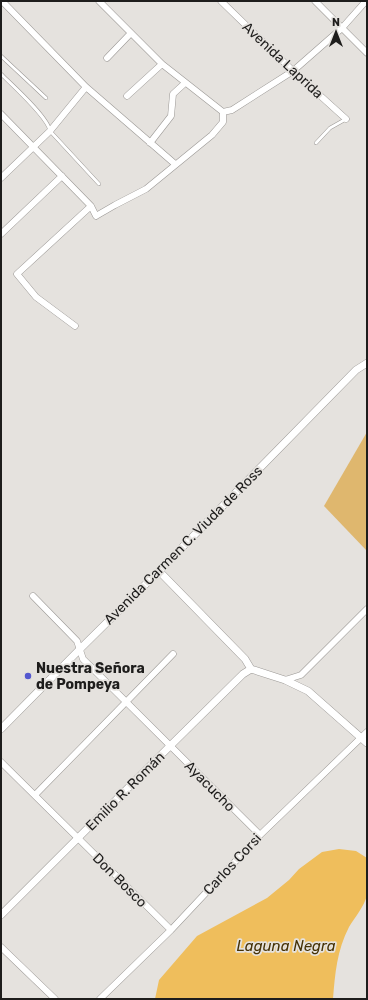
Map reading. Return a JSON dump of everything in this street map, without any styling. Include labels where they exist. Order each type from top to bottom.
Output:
[{"type":"street","points":[[2,1],[86,87],[175,164]]},
{"type":"street","points":[[99,1],[162,64],[223,112],[232,110],[293,71],[342,28],[366,1]]},
{"type":"street","name":"Avenida Laprida","points":[[221,1],[293,71],[346,119]]},
{"type":"street","points":[[316,1],[367,54]]},
{"type":"street","points":[[107,58],[131,34]]},
{"type":"street","points":[[127,96],[162,64]]},
{"type":"street","points":[[150,143],[171,116],[173,94],[185,83]]},
{"type":"street","points":[[1,178],[50,131],[86,87]]},
{"type":"street","points":[[1,114],[90,206],[96,216],[146,189],[212,135],[222,122],[223,112]]},
{"type":"street","points":[[1,234],[62,176]]},
{"type":"street","points":[[75,326],[36,297],[17,274],[90,206]]},
{"type":"street","name":"Avenida Carmen C. Viuda de Ross","points":[[1,729],[159,571],[356,370],[367,363]]},
{"type":"street","points":[[159,571],[245,659],[251,669],[285,680],[308,691],[364,741]]},
{"type":"street","name":"Ayacucho","points":[[33,596],[77,641],[83,659],[260,835]]},
{"type":"street","points":[[285,680],[301,675],[367,609]]},
{"type":"street","points":[[34,795],[173,654]]},
{"type":"street","name":"Emilio R. Román","points":[[1,915],[243,674],[251,669]]},
{"type":"street","name":"Carlos Corsi","points":[[100,999],[171,930],[260,835],[364,741],[367,732]]},
{"type":"street","name":"Don Bosco","points":[[1,762],[171,930]]},
{"type":"street","points":[[1,947],[55,999]]},
{"type":"lane","points":[[1,56],[46,98]]},
{"type":"lane","points":[[1,74],[28,101],[50,126],[50,131],[99,184]]},
{"type":"lane","points":[[316,143],[330,128],[346,119]]},
{"type":"shaded area","points":[[367,432],[367,551],[324,506]]},
{"type":"water","name":"Laguna Negra","points":[[339,849],[356,851],[367,858],[367,895],[364,904],[349,927],[339,953],[333,999],[155,999],[159,980],[197,936],[267,898],[289,880],[299,869],[322,852]]},
{"type":"place","name":"Nuestra Señora de Pompeya","points":[[28,676]]}]
